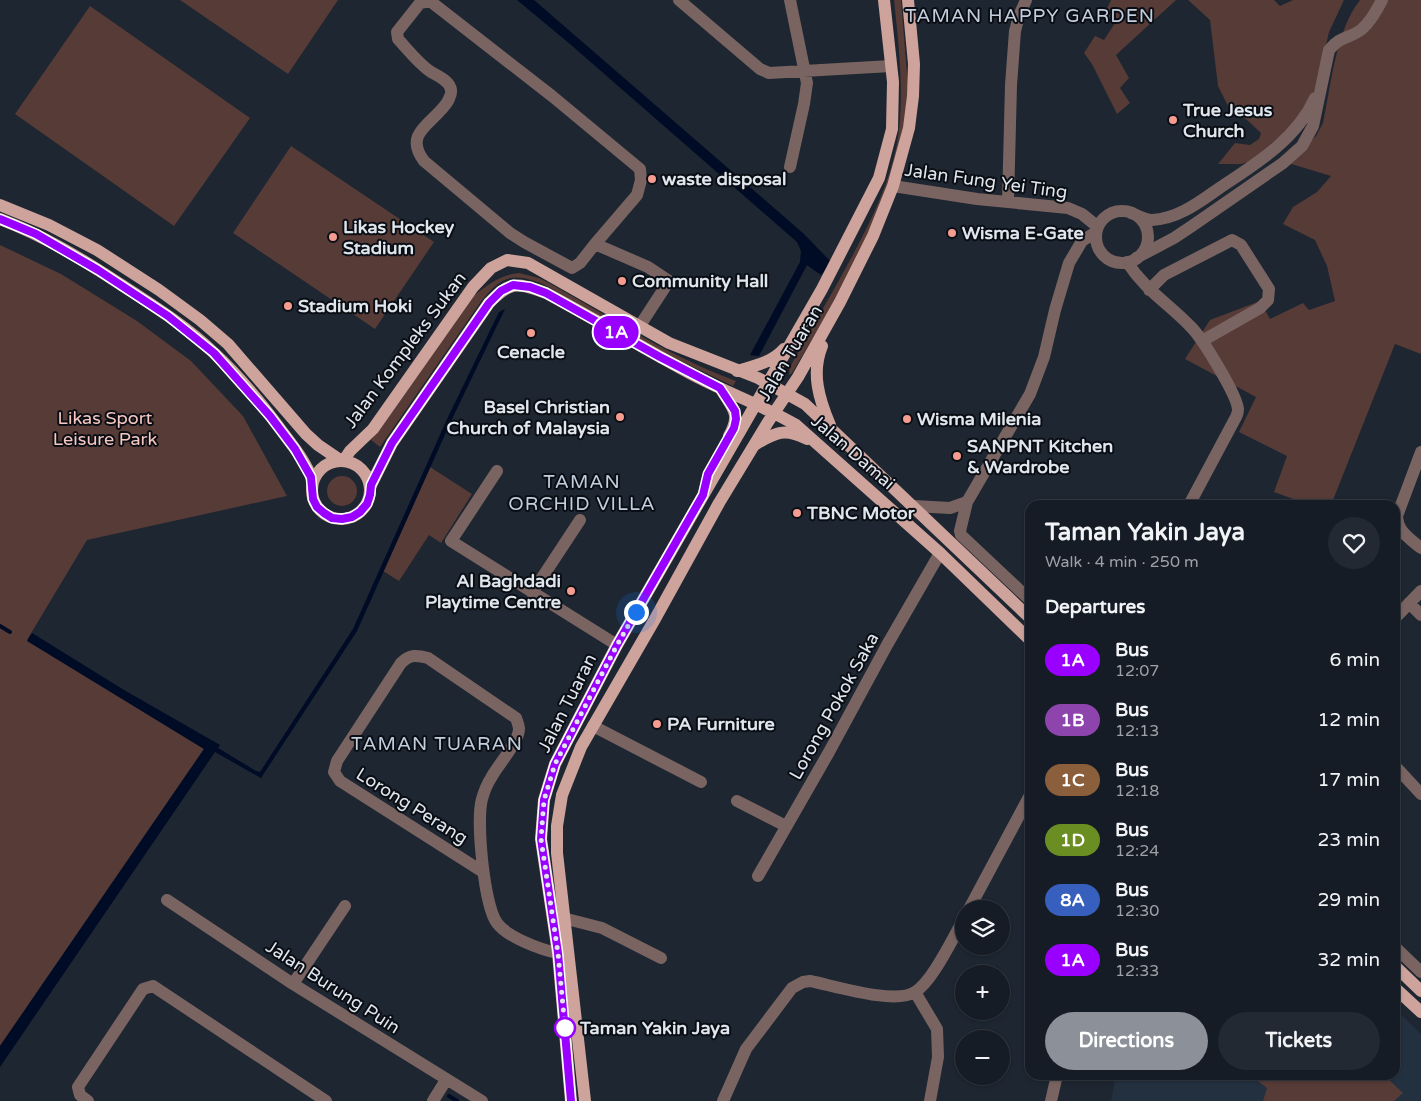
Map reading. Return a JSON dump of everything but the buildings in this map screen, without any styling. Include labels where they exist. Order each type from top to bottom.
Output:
[{"type":"main road","name":"Jalan Tuaran","points":[[571,1101],[558,953],[541,839],[544,800],[555,764],[617,645],[822,289],[879,178],[892,129],[893,82],[884,0]]},
{"type":"main road","name":"Jalan Tuaran","points":[[585,1101],[557,853],[557,826],[562,795],[581,747],[719,503],[787,394],[840,302],[873,236],[893,186],[908,128],[913,96],[914,64],[908,0]]},
{"type":"main road","points":[[892,129],[889,169],[890,180],[893,186]]},
{"type":"main road","points":[[0,205],[49,224],[97,250],[159,290],[200,320],[228,344],[306,434],[318,445],[342,460],[354,462],[362,468],[368,476],[371,485]]},
{"type":"main road","points":[[0,219],[36,234],[77,256],[168,316],[200,341],[245,386],[270,416],[295,449],[313,482]]},
{"type":"main road","name":"Jalan Kompleks Sukan","points":[[342,460],[373,429],[472,287],[491,268],[507,260],[528,263],[669,343],[768,383]]},
{"type":"main road","points":[[342,460],[326,464],[320,469],[313,482],[312,491],[317,507],[332,518],[342,519],[356,515],[367,504],[371,485],[392,443],[479,316],[501,291],[513,285],[530,287],[546,293],[660,357],[720,388],[756,403]]},
{"type":"main road","points":[[833,430],[820,397],[816,367],[818,355],[840,302]]},
{"type":"main road","points":[[737,371],[775,357],[794,335]]},
{"type":"main road","name":"Jalan Damai","points":[[768,383],[804,404],[914,506],[1025,613]]},
{"type":"main road","points":[[703,495],[708,474],[734,428],[736,419],[735,411],[720,388]]},
{"type":"main road","name":"Jalan Damai","points":[[756,403],[796,425],[940,553],[1025,635]]},
{"type":"main road","points":[[755,445],[778,433],[793,432],[818,444]]},
{"type":"main road","points":[[1400,971],[1421,990]]},
{"type":"main road","points":[[1400,993],[1421,1012]]},
{"type":"street","points":[[679,0],[760,69],[769,73],[891,66]]},
{"type":"street","points":[[790,0],[807,83],[790,167]]},
{"type":"street","points":[[1008,202],[1014,31],[1026,0]]},
{"type":"street","points":[[1097,230],[1096,241],[1104,255],[1111,260],[1119,262],[1132,260],[1174,238],[1283,163],[1302,146],[1313,126],[1329,50],[1336,41],[1361,30],[1373,17],[1382,0]]},
{"type":"street","points":[[430,1],[454,19],[501,58],[545,90],[640,169],[641,180],[637,195],[595,244],[580,263],[572,268],[510,233],[424,161],[419,154],[416,141],[417,136],[424,126],[444,107],[451,95],[451,90],[447,83],[429,70],[398,39],[397,32],[420,3],[430,1]]},
{"type":"street","points":[[1025,595],[961,535],[960,531],[967,502],[1030,394],[1044,357],[1069,263],[1082,241],[1097,230],[1108,215],[1122,211],[1148,220],[1173,216],[1198,203],[1246,171],[1282,142],[1301,121],[1310,108],[1323,80]]},
{"type":"street","points":[[1282,142],[1294,153]]},
{"type":"street","name":"Jalan Fung Yei Ting","points":[[893,186],[1008,202],[1068,208],[1082,214],[1097,230]]},
{"type":"street","points":[[1131,213],[1138,216],[1146,230],[1146,245],[1132,260]]},
{"type":"street","points":[[1149,290],[1164,275],[1232,240],[1241,245],[1268,289],[1268,300],[1260,308],[1202,341]]},
{"type":"street","points":[[595,244],[648,267],[669,281],[639,327]]},
{"type":"street","points":[[1132,260],[1138,278],[1192,328],[1202,341],[1232,392],[1238,409],[1236,417],[1192,500]]},
{"type":"street","points":[[1400,508],[1421,452]]},
{"type":"street","points":[[497,470],[451,541],[617,645]]},
{"type":"street","points":[[914,506],[950,508],[967,502]]},
{"type":"street","points":[[532,593],[580,520]]},
{"type":"street","points":[[1400,529],[1421,548]]},
{"type":"street","name":"Lorong Pokok Saka","points":[[758,876],[940,553]]},
{"type":"street","points":[[1400,613],[1421,591]]},
{"type":"street","points":[[1409,604],[1421,615]]},
{"type":"street","name":"Lorong Perang","points":[[483,872],[340,781],[334,772],[337,761],[406,658],[418,655],[428,658],[516,718],[519,729],[515,740],[491,778],[482,800],[480,814],[483,872],[488,898],[496,922],[526,943],[558,953]]},
{"type":"street","points":[[593,726],[701,782]]},
{"type":"street","points":[[1400,771],[1421,794]]},
{"type":"street","points":[[737,800],[786,826]]},
{"type":"street","points":[[974,900],[1025,804]]},
{"type":"street","name":"Jalan Burung Puin","points":[[167,900],[293,984],[482,1101]]},
{"type":"street","points":[[293,984],[344,906]]},
{"type":"street","points":[[563,918],[602,928],[661,958]]},
{"type":"street","points":[[723,1101],[746,1049],[792,988],[798,984],[810,981],[894,998],[904,996],[915,992],[934,971],[955,934]]},
{"type":"street","points":[[1400,951],[1419,965]]},
{"type":"street","points":[[88,1101],[80,1095],[78,1087],[143,989],[153,986],[326,1101]]},
{"type":"street","points":[[915,992],[937,1029],[938,1057],[930,1101]]},
{"type":"street","points":[[433,1101],[446,1080]]},
{"type":"street","points":[[1051,1101],[1056,1080]]},
{"type":"shaded area","points":[[517,0],[534,0],[804,234],[831,262],[821,275],[807,265],[759,356],[750,355],[800,262],[801,251],[797,242]]},
{"type":"shaded area","points":[[505,309],[452,419],[357,631],[261,778],[215,752],[0,1067],[0,1046],[204,749],[27,641],[32,633],[124,690],[220,745],[218,748],[260,772],[353,629],[448,417],[499,312]]},
{"type":"shaded area","points":[[1400,1014],[1421,1034],[1421,1101],[1111,1101],[1115,1080],[1400,1080]]},
{"type":"green space","points":[[180,0],[338,0],[288,74]]},
{"type":"green space","points":[[894,0],[901,0],[908,85],[905,120],[896,169],[859,254],[824,319],[789,375],[790,367],[864,234],[880,199],[893,163],[901,108]]},
{"type":"green space","points":[[1111,0],[1176,0],[1116,55],[1129,78],[1120,88],[1130,103],[1117,114],[1092,64],[1084,53],[1095,36],[1104,40],[1115,23],[1105,13]]},
{"type":"green space","points":[[1188,0],[1274,0],[1280,6],[1293,0],[1344,0],[1329,32],[1319,76],[1308,111],[1259,159],[1241,164],[1218,164],[1235,143],[1250,145],[1259,139],[1261,133],[1247,120],[1229,108],[1218,86],[1210,20]]},
{"type":"green space","points":[[1360,0],[1421,0],[1421,354],[1395,344],[1333,500],[1296,500],[1274,492],[1287,456],[1239,432],[1256,397],[1185,359],[1210,320],[1260,301],[1270,319],[1303,303],[1309,310],[1335,301],[1327,266],[1315,240],[1283,224],[1293,207],[1317,192],[1331,176],[1288,163],[1316,136],[1323,123],[1335,58],[1352,12]]},
{"type":"green space","points":[[90,6],[250,118],[174,226],[15,114]]},
{"type":"green space","name":"Likas Hockey Stadium","points":[[291,146],[434,242],[375,329],[233,233]]},
{"type":"green space","name":"Likas Sport Leisure Park","points":[[0,245],[61,274],[137,321],[191,361],[243,416],[287,496],[87,540],[27,640],[204,749],[0,1046]]},
{"type":"green space","points":[[519,273],[539,278],[641,336],[688,360],[736,381],[733,386],[674,358],[547,286],[526,279],[509,278],[495,286],[480,303],[380,447],[371,440],[472,297],[500,278]]},
{"type":"green space","points":[[430,467],[472,494],[441,543],[429,535],[399,581],[383,571]]},
{"type":"green space","points":[[342,476],[353,480],[357,491],[353,502],[342,506],[331,502],[327,491],[331,480]]},
{"type":"green space","points":[[1257,1080],[1389,1080],[1403,1093],[1394,1101],[1263,1101],[1267,1088]]},
{"type":"waterway","points":[[0,626],[10,632]]},
{"type":"waterway","points":[[449,1096],[457,1101]]},
{"type":"bus line","name":"1A","points":[[0,219],[36,234],[77,256],[168,316],[214,353],[245,386],[295,449],[313,482],[313,499],[317,507],[332,518],[352,517],[367,504],[371,485],[392,443],[489,303],[501,291],[513,285],[530,287],[546,293],[660,357],[720,388],[729,401],[735,411],[734,428],[708,474],[703,495],[617,645],[555,764],[544,800],[541,839],[558,953],[571,1101]]},
{"type":"place","name":"True Jesus Church","points":[[1173,120]]},
{"type":"place","name":"waste disposal","points":[[652,179]]},
{"type":"place","name":"Wisma E-Gate","points":[[952,233]]},
{"type":"place","name":"Likas Hockey Stadium","points":[[333,237]]},
{"type":"place","name":"Community Hall","points":[[622,281]]},
{"type":"place","name":"Stadium Hoki","points":[[288,306]]},
{"type":"place","name":"Cenacle","points":[[531,333]]},
{"type":"place","name":"Basel Christian Church of Malaysia","points":[[620,417]]},
{"type":"place","name":"Wisma Milenia","points":[[907,419]]},
{"type":"place","name":"SANPNT Kitchen & Wardrobe","points":[[957,456]]},
{"type":"place","name":"TBNC Motor","points":[[797,513]]},
{"type":"place","name":"Al Baghdadi Playtime Centre","points":[[571,591]]},
{"type":"place","name":"PA Furniture","points":[[657,724]]},
{"type":"place","name":"Taman Yakin Jaya","points":[[565,1028]]},
{"type":"district","name":"TAMAN HAPPY GARDEN","points":[[1030,16]]},
{"type":"district","name":"TAMAN ORCHID VILLA","points":[[582,493]]},
{"type":"district","name":"TAMAN TUARAN","points":[[437,744]]},
{"type":"route","points":[[565,1028],[558,953],[541,839],[544,800],[555,764],[636,612]]}]
